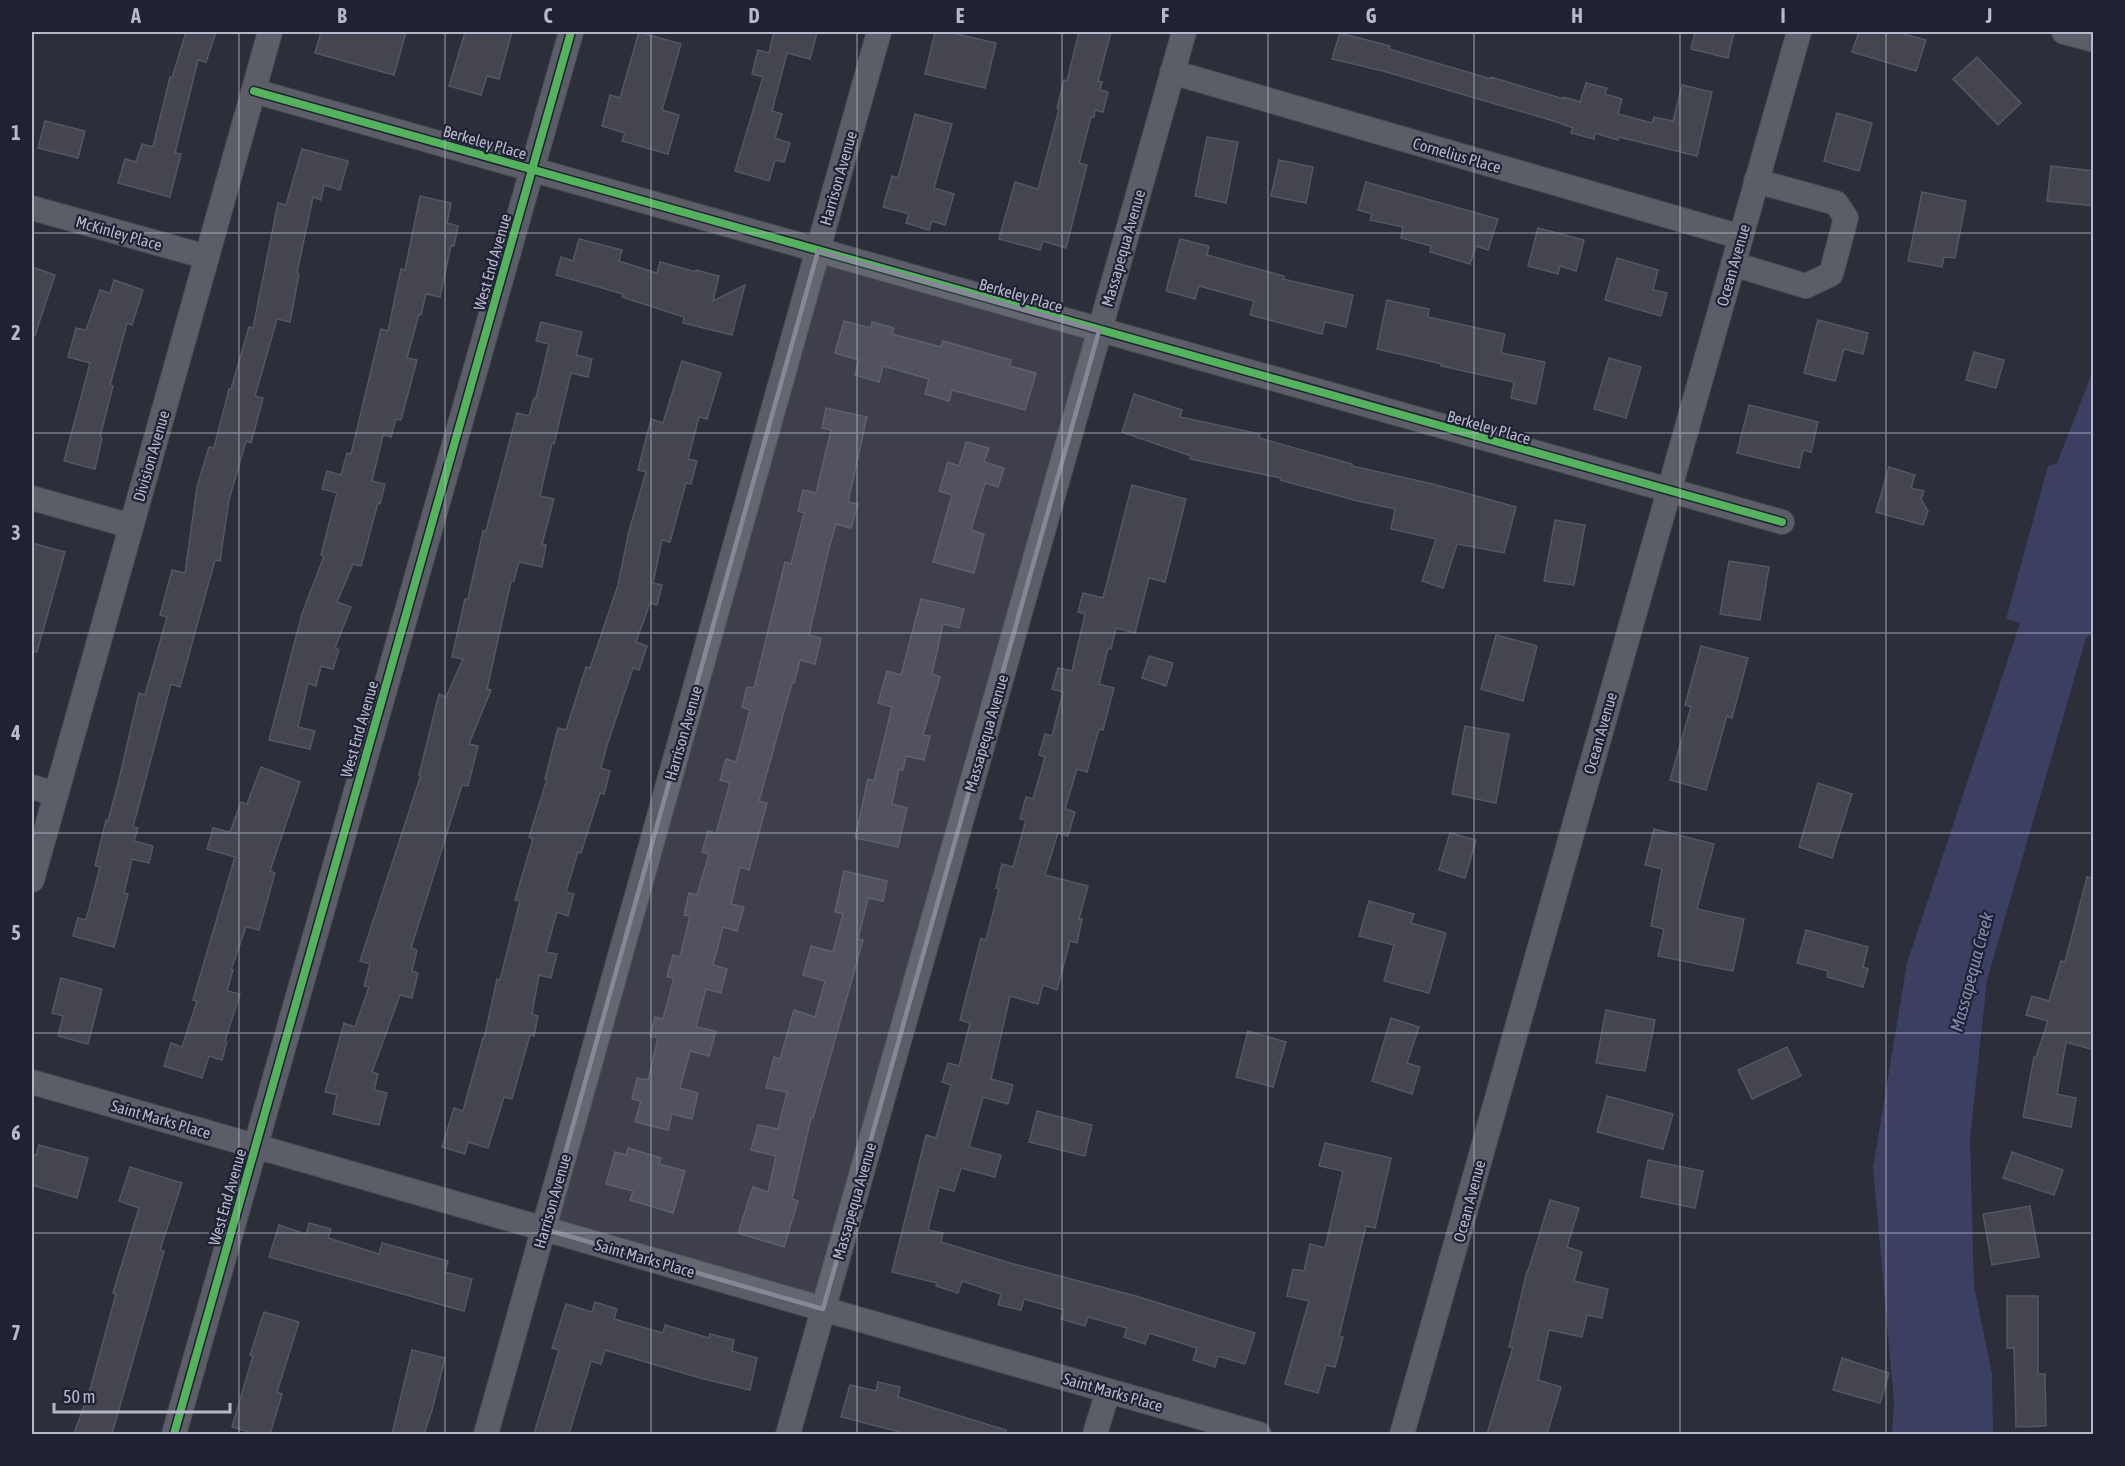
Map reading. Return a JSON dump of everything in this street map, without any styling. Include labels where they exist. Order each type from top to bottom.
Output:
[{"type":"street","name":"Division Avenue","points":[[32,880],[270,32]]},
{"type":"street","name":"West End Avenue","points":[[174,1434],[571,32]]},
{"type":"street","name":"Harrison Avenue","points":[[486,1434],[879,32]]},
{"type":"street","name":"Massapequa Avenue","points":[[788,1434],[1184,32]]},
{"type":"street","name":"Ocean Avenue","points":[[1402,1434],[1799,32]]},
{"type":"street","name":"Cornelius Place","points":[[1173,72],[1741,237]]},
{"type":"street","name":"Berkeley Place","points":[[254,91],[1782,522]]},
{"type":"street","points":[[1733,264],[1806,286],[1831,274],[1846,218],[1836,203],[1756,181]]},
{"type":"street","name":"McKinley Place","points":[[32,208],[207,257]]},
{"type":"street","points":[[32,498],[131,526]]},
{"type":"street","points":[[32,788],[56,794]]},
{"type":"street","name":"Saint Marks Place","points":[[32,1082],[1259,1434]]},
{"type":"street","points":[[1095,1434],[1107,1391]]},
{"type":"highlighted area","points":[[818,251],[1099,331],[823,1309],[544,1229]]},
{"type":"water","name":"Massapequa Creek","points":[[2093,371],[2093,633],[2086,638],[1987,980],[1970,1138],[1974,1286],[1992,1374],[1993,1434],[1892,1434],[1894,1401],[1873,1168],[1907,963],[2020,623],[2006,619],[2048,466],[2057,463]]},
{"type":"building","points":[[186,32],[216,32],[206,62],[198,60],[175,153],[181,154],[170,197],[118,183],[125,159],[136,162],[142,144],[153,147],[170,77],[172,78]]},
{"type":"building","points":[[321,32],[406,32],[394,75],[315,53]]},
{"type":"building","points":[[465,32],[512,32],[499,79],[487,76],[481,95],[449,86]]},
{"type":"building","points":[[639,32],[681,44],[662,110],[679,115],[668,154],[622,141],[625,133],[602,126],[610,95],[620,98]]},
{"type":"building","points":[[774,32],[817,32],[810,59],[787,53],[772,111],[782,114],[775,138],[790,143],[784,162],[775,160],[769,181],[735,171],[763,77],[752,74],[758,50],[769,53]]},
{"type":"building","points":[[935,32],[948,32],[996,43],[985,88],[925,74]]},
{"type":"building","points":[[1079,32],[1111,32],[1098,81],[1102,82],[1100,90],[1108,92],[1103,112],[1095,110],[1094,117],[1091,117],[1079,163],[1087,165],[1066,248],[1043,241],[1040,250],[999,239],[1015,182],[1038,189],[1059,109],[1057,108],[1064,80],[1067,81]]},
{"type":"building","points":[[1695,32],[1734,32],[1728,58],[1691,49]]},
{"type":"building","points":[[1859,32],[1897,32],[1926,40],[1916,71],[1852,52]]},
{"type":"building","points":[[1340,33],[1564,99],[1564,97],[1580,102],[1586,83],[1607,88],[1605,94],[1622,99],[1618,114],[1652,123],[1654,117],[1673,121],[1682,85],[1712,92],[1697,156],[1619,137],[1618,140],[1595,133],[1594,139],[1571,133],[1573,128],[1557,122],[1383,71],[1332,59]]},
{"type":"building","points":[[1977,57],[2021,103],[1998,125],[1953,79]]},
{"type":"building","points":[[1837,113],[1872,123],[1859,171],[1824,161]]},
{"type":"building","points":[[915,114],[952,124],[934,188],[954,194],[945,225],[932,221],[929,230],[906,223],[909,214],[883,207],[892,176],[898,178]]},
{"type":"building","points":[[45,121],[85,131],[78,158],[38,148]]},
{"type":"building","points":[[1207,137],[1238,142],[1226,203],[1195,196]]},
{"type":"building","points":[[302,149],[348,161],[340,190],[324,185],[321,200],[313,197],[297,273],[299,274],[290,322],[277,319],[255,396],[263,398],[251,443],[246,441],[229,500],[220,561],[215,560],[180,687],[171,684],[133,827],[138,828],[134,841],[153,846],[149,863],[132,859],[124,893],[128,894],[114,947],[73,936],[78,918],[86,920],[100,867],[95,866],[119,780],[139,693],[145,695],[167,617],[160,615],[172,570],[185,573],[197,487],[209,447],[214,448],[229,389],[231,389],[249,327],[253,328],[278,203],[286,205]]},
{"type":"building","points":[[1279,160],[1313,167],[1306,203],[1271,196]]},
{"type":"building","points":[[2051,166],[2094,171],[2094,206],[2047,201]]},
{"type":"building","points":[[1366,182],[1498,219],[1488,250],[1476,246],[1470,264],[1430,252],[1431,246],[1401,238],[1403,227],[1370,220],[1372,214],[1358,210]]},
{"type":"building","points":[[1922,192],[1966,201],[1955,258],[1944,257],[1942,267],[1908,261]]},
{"type":"building","points":[[420,196],[451,203],[447,223],[458,226],[454,246],[451,245],[440,297],[426,294],[407,358],[417,360],[401,420],[396,419],[391,437],[383,435],[372,481],[385,484],[361,566],[353,564],[337,602],[351,607],[335,648],[339,650],[333,669],[321,666],[316,686],[308,683],[298,727],[315,731],[310,749],[269,740],[302,614],[324,556],[321,555],[337,493],[322,489],[327,471],[341,475],[347,453],[351,454],[381,329],[388,331],[401,269],[405,270]]},
{"type":"building","points":[[1538,228],[1584,240],[1576,271],[1560,266],[1558,274],[1528,266]]},
{"type":"building","points":[[579,239],[622,250],[619,261],[657,273],[660,262],[719,276],[713,301],[745,285],[732,335],[683,323],[684,317],[622,297],[623,294],[556,275],[561,257],[573,261]]},
{"type":"building","points":[[1180,239],[1209,246],[1207,255],[1284,276],[1283,279],[1353,295],[1346,327],[1325,322],[1322,334],[1250,315],[1254,301],[1199,286],[1195,299],[1166,291]]},
{"type":"building","points":[[1617,258],[1658,270],[1653,290],[1667,293],[1661,316],[1605,300]]},
{"type":"building","points":[[32,267],[55,275],[35,335],[32,334]]},
{"type":"building","points":[[114,280],[143,290],[132,325],[127,323],[110,385],[113,386],[100,437],[102,438],[95,469],[64,461],[90,363],[68,357],[76,328],[86,330],[100,290],[110,293]]},
{"type":"building","points":[[1387,300],[1429,309],[1428,317],[1505,334],[1501,353],[1545,362],[1536,404],[1511,398],[1514,382],[1377,349]]},
{"type":"building","points":[[1818,320],[1868,333],[1863,354],[1844,349],[1835,381],[1804,373]]},
{"type":"building","points":[[844,321],[871,328],[872,322],[894,328],[892,334],[941,347],[943,341],[1011,360],[1010,366],[1036,373],[1025,410],[952,390],[949,401],[925,394],[929,379],[883,366],[879,382],[855,375],[859,360],[835,353]]},
{"type":"building","points":[[541,322],[582,332],[576,355],[592,359],[588,377],[571,373],[554,444],[552,443],[540,496],[554,499],[542,544],[546,545],[542,567],[519,562],[514,581],[511,581],[487,689],[491,690],[469,744],[478,746],[468,786],[462,785],[411,948],[417,950],[412,971],[418,973],[412,998],[400,995],[372,1072],[378,1074],[374,1090],[387,1093],[379,1125],[333,1114],[337,1095],[325,1092],[344,1023],[355,1027],[369,987],[364,986],[370,964],[360,961],[421,775],[419,775],[439,694],[446,697],[463,659],[452,657],[483,531],[486,531],[517,413],[529,416],[534,398],[536,398],[549,344],[536,341]]},
{"type":"building","points":[[1974,352],[2004,360],[1996,388],[1966,380]]},
{"type":"building","points":[[1609,358],[1641,367],[1626,418],[1594,409]]},
{"type":"building","points":[[682,361],[721,373],[707,419],[699,417],[688,459],[697,461],[691,484],[686,483],[670,542],[662,540],[653,583],[662,585],[657,605],[650,603],[636,642],[647,646],[639,670],[633,668],[607,745],[601,768],[610,771],[604,794],[600,793],[581,853],[578,852],[566,892],[574,894],[568,916],[557,912],[546,952],[557,954],[551,978],[539,975],[532,1014],[538,1016],[534,1036],[530,1035],[512,1099],[504,1097],[488,1148],[468,1142],[465,1154],[442,1147],[454,1108],[463,1111],[484,1039],[497,979],[500,980],[520,901],[515,900],[533,839],[529,837],[547,779],[545,779],[558,728],[566,730],[586,667],[590,668],[618,585],[629,531],[646,472],[638,470],[651,419],[663,423]]},
{"type":"building","points":[[1134,394],[1182,410],[1180,417],[1260,434],[1259,438],[1352,464],[1352,466],[1433,484],[1516,507],[1504,553],[1457,544],[1443,588],[1422,581],[1436,539],[1391,529],[1395,509],[1280,480],[1281,478],[1190,459],[1191,456],[1122,432]]},
{"type":"building","points":[[1749,405],[1818,422],[1811,452],[1803,450],[1799,468],[1737,453]]},
{"type":"building","points":[[826,408],[867,417],[848,502],[858,504],[851,528],[836,524],[829,548],[809,635],[821,638],[815,664],[800,660],[794,683],[792,683],[759,801],[767,803],[749,870],[740,867],[731,904],[744,907],[737,931],[723,927],[713,965],[727,969],[721,993],[706,989],[696,1027],[716,1031],[709,1056],[690,1051],[680,1088],[698,1093],[692,1119],[672,1114],[668,1130],[635,1122],[641,1101],[632,1099],[637,1078],[648,1080],[658,1038],[650,1036],[655,1017],[663,1019],[674,978],[667,977],[673,955],[680,957],[690,916],[684,915],[689,893],[697,895],[709,854],[702,852],[708,831],[716,833],[730,783],[720,780],[726,759],[736,762],[750,710],[742,707],[747,687],[754,688],[785,562],[791,564],[804,513],[798,511],[803,490],[816,493],[831,430],[822,428]]},
{"type":"building","points":[[966,442],[989,448],[984,462],[1004,468],[998,487],[985,483],[971,530],[984,534],[974,573],[933,562],[952,495],[939,491],[948,462],[959,466]]},
{"type":"building","points":[[1889,467],[1915,475],[1911,488],[1924,491],[1921,499],[1928,511],[1923,525],[1876,512]]},
{"type":"building","points":[[1132,485],[1186,499],[1165,582],[1149,578],[1135,633],[1116,628],[1111,649],[1108,648],[1099,684],[1114,688],[1103,730],[1099,729],[1087,772],[1077,769],[1065,809],[1075,812],[1068,836],[1058,833],[1045,875],[1088,886],[1079,919],[1082,919],[1077,943],[1070,941],[1057,990],[1043,985],[1038,1004],[1010,996],[991,1079],[1013,1085],[1008,1104],[983,1097],[969,1147],[1001,1155],[995,1177],[961,1168],[954,1191],[939,1187],[928,1230],[943,1233],[941,1242],[1010,1263],[1136,1296],[1255,1333],[1245,1364],[1218,1356],[1215,1367],[1193,1360],[1197,1348],[1149,1333],[1145,1344],[1124,1337],[1127,1328],[1088,1317],[1085,1326],[1061,1319],[1064,1310],[1024,1299],[1021,1310],[998,1305],[1001,1294],[962,1281],[958,1293],[936,1286],[937,1283],[892,1272],[926,1135],[936,1138],[951,1085],[942,1082],[948,1063],[959,1066],[970,1023],[960,1020],[981,938],[986,940],[999,889],[996,888],[1002,864],[1013,867],[1026,820],[1020,819],[1026,797],[1033,799],[1045,757],[1039,755],[1045,734],[1052,736],[1063,692],[1052,689],[1058,668],[1072,671],[1085,614],[1078,612],[1083,593],[1103,598]]},
{"type":"building","points":[[1555,520],[1585,525],[1574,585],[1544,581]]},
{"type":"building","points":[[32,543],[65,552],[37,652],[32,651]]},
{"type":"building","points":[[1729,561],[1769,567],[1760,620],[1720,614]]},
{"type":"building","points":[[921,599],[964,609],[959,628],[943,624],[932,674],[940,677],[923,735],[930,736],[924,760],[906,756],[903,770],[899,769],[892,804],[907,808],[898,847],[855,838],[868,779],[874,781],[892,707],[878,703],[887,671],[901,675]]},
{"type":"building","points":[[1496,635],[1537,646],[1523,701],[1481,689]]},
{"type":"building","points":[[1701,646],[1748,658],[1732,718],[1727,716],[1706,790],[1670,780],[1691,707],[1685,705]]},
{"type":"building","points":[[1149,656],[1173,663],[1166,686],[1142,678]]},
{"type":"building","points":[[1465,726],[1509,734],[1496,803],[1452,794]]},
{"type":"building","points":[[261,767],[300,782],[270,871],[275,873],[259,930],[246,927],[231,970],[233,970],[227,991],[240,994],[225,1041],[227,1042],[222,1060],[209,1056],[202,1078],[164,1066],[171,1043],[182,1047],[197,1001],[193,1000],[235,857],[207,849],[213,828],[230,832],[241,802],[247,804]]},
{"type":"building","points":[[1818,783],[1852,794],[1832,858],[1799,847]]},
{"type":"building","points":[[1654,829],[1714,844],[1697,909],[1744,919],[1733,971],[1658,956],[1664,929],[1651,926],[1662,869],[1645,865]]},
{"type":"building","points":[[1450,833],[1476,840],[1465,878],[1439,870]]},
{"type":"building","points":[[844,871],[887,881],[883,901],[868,898],[858,939],[863,940],[813,1118],[811,1118],[792,1199],[798,1201],[784,1247],[738,1233],[753,1187],[768,1192],[776,1156],[751,1150],[758,1125],[778,1129],[787,1092],[766,1088],[774,1057],[780,1059],[794,1010],[815,1017],[825,981],[803,975],[811,946],[833,952],[843,914],[835,912]]},
{"type":"building","points":[[2087,877],[2094,878],[2094,1050],[2066,1042],[2057,1094],[2076,1098],[2071,1127],[2023,1117],[2034,1057],[2036,1057],[2048,1021],[2026,1015],[2032,996],[2049,1001],[2061,961],[2065,962]]},
{"type":"building","points":[[1369,901],[1414,914],[1411,923],[1446,933],[1429,993],[1384,981],[1394,945],[1359,936]]},
{"type":"building","points":[[1806,930],[1868,947],[1863,967],[1868,969],[1863,987],[1827,977],[1828,971],[1797,963]]},
{"type":"building","points":[[61,978],[102,989],[88,1044],[58,1036],[63,1016],[52,1013]]},
{"type":"building","points":[[1606,1010],[1655,1020],[1645,1071],[1596,1063]]},
{"type":"building","points":[[1391,1018],[1419,1027],[1407,1063],[1420,1067],[1412,1094],[1372,1081]]},
{"type":"building","points":[[1248,1031],[1286,1042],[1273,1087],[1236,1077]]},
{"type":"building","points":[[1787,1047],[1801,1076],[1752,1099],[1738,1070]]},
{"type":"building","points":[[1607,1096],[1673,1114],[1663,1149],[1597,1132]]},
{"type":"building","points":[[1037,1111],[1092,1125],[1085,1156],[1029,1142]]},
{"type":"building","points":[[1325,1143],[1391,1158],[1375,1228],[1366,1226],[1339,1336],[1343,1337],[1335,1367],[1326,1365],[1318,1393],[1285,1384],[1309,1301],[1287,1296],[1293,1269],[1304,1271],[1310,1244],[1325,1248],[1343,1171],[1319,1166]]},
{"type":"building","points":[[39,1145],[88,1158],[77,1198],[32,1185],[32,1154],[36,1155]]},
{"type":"building","points":[[628,1148],[661,1158],[659,1164],[685,1171],[673,1213],[630,1200],[633,1191],[606,1184],[615,1152],[626,1155]]},
{"type":"building","points":[[2012,1152],[2063,1170],[2054,1195],[2003,1178]]},
{"type":"building","points":[[1648,1160],[1703,1171],[1695,1208],[1641,1197]]},
{"type":"building","points":[[130,1167],[182,1183],[160,1250],[164,1251],[112,1434],[74,1434],[91,1386],[116,1294],[113,1293],[139,1208],[119,1201]]},
{"type":"building","points":[[1550,1200],[1579,1208],[1567,1247],[1582,1252],[1574,1281],[1608,1289],[1602,1318],[1587,1315],[1582,1337],[1549,1330],[1538,1380],[1561,1387],[1547,1434],[1487,1434],[1513,1347],[1509,1347],[1527,1271]]},
{"type":"building","points":[[2030,1206],[2039,1257],[1992,1265],[1983,1214]]},
{"type":"building","points":[[309,1223],[331,1229],[328,1238],[379,1254],[382,1243],[448,1261],[445,1272],[472,1279],[464,1311],[269,1257],[279,1225],[306,1234]]},
{"type":"building","points":[[2007,1296],[2038,1296],[2038,1374],[2045,1374],[2046,1426],[2016,1427],[2014,1348],[2007,1348]]},
{"type":"building","points":[[595,1302],[617,1309],[614,1319],[663,1333],[665,1325],[709,1338],[710,1334],[734,1340],[732,1351],[757,1358],[750,1390],[605,1350],[601,1364],[591,1361],[569,1434],[534,1434],[559,1350],[552,1348],[566,1304],[592,1312]]},
{"type":"building","points":[[264,1312],[299,1322],[277,1392],[282,1394],[270,1434],[256,1434],[232,1427],[253,1356],[250,1355]]},
{"type":"building","points":[[412,1350],[445,1358],[424,1434],[392,1434]]},
{"type":"building","points":[[1842,1358],[1889,1373],[1880,1403],[1833,1390]]},
{"type":"building","points":[[878,1382],[900,1387],[898,1397],[1006,1430],[1006,1434],[908,1434],[841,1417],[850,1385],[876,1391]]},
{"type":"cycle path","points":[[174,1434],[571,32]]},
{"type":"cycle path","points":[[254,91],[1782,522]]}]
